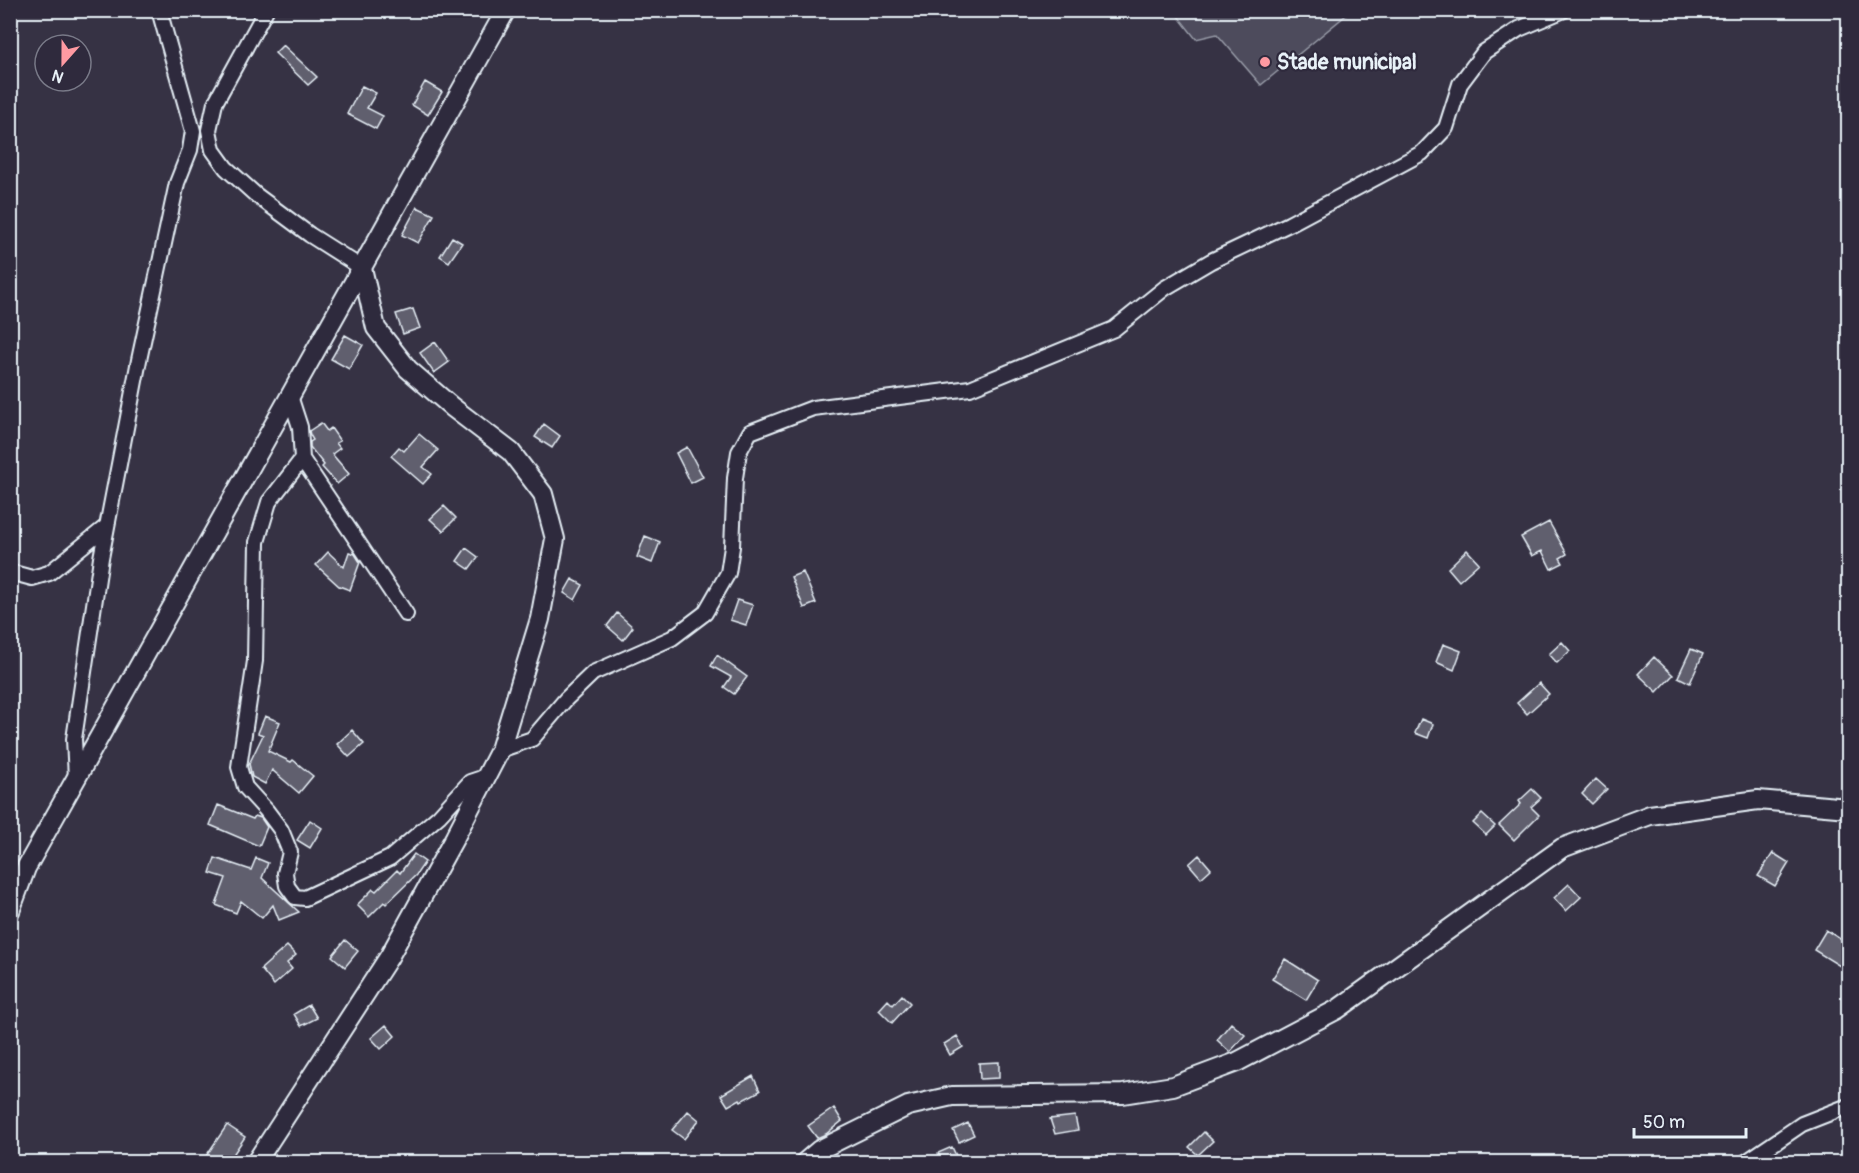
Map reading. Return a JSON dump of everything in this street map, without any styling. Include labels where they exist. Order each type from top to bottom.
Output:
[{"type":"street","points":[[76,778],[74,739],[100,558],[177,183],[190,150],[193,130],[159,10]]},
{"type":"street","points":[[256,1162],[389,957],[488,776],[500,750],[540,619],[555,539],[543,494],[511,452],[452,407],[408,369],[376,328],[362,268],[310,235],[256,195],[226,168],[213,150],[209,130],[215,103],[266,10]]},
{"type":"street","points":[[10,911],[26,868],[506,10]]},
{"type":"street","points":[[500,750],[532,739],[566,699],[593,673],[672,638],[705,613],[728,573],[739,452],[750,432],[813,408],[970,388],[1114,329],[1165,288],[1211,261],[1289,224],[1422,153],[1446,128],[1460,84],[1484,52],[1519,29],[1564,10]]},
{"type":"street","points":[[193,130],[209,130]]},
{"type":"street","points":[[290,396],[300,427],[302,459],[406,614]]},
{"type":"street","points":[[302,459],[269,502],[257,542],[255,661],[239,767],[245,787],[281,830],[290,852],[285,873],[287,886],[295,897],[305,898],[390,858],[439,816],[470,782],[488,776]]},
{"type":"street","points":[[10,572],[32,578],[49,573],[107,526]]},
{"type":"street","points":[[805,1162],[819,1150],[908,1106],[952,1096],[1123,1094],[1173,1086],[1237,1062],[1338,1009],[1562,848],[1650,815],[1758,800],[1848,808]]},
{"type":"street","points":[[1746,1162],[1802,1124],[1848,1106]]},
{"type":"shaded area","name":"Stade municipal","points":[[1174,11],[1351,11],[1261,85],[1217,34],[1196,39]]},
{"type":"building","points":[[283,45],[317,77],[308,85],[275,53]]},
{"type":"building","points":[[425,82],[442,92],[428,115],[412,105]]},
{"type":"building","points":[[362,86],[376,93],[367,108],[383,116],[376,129],[347,114]]},
{"type":"building","points":[[417,207],[434,215],[418,243],[402,235]]},
{"type":"building","points":[[452,237],[462,243],[449,262],[440,256]]},
{"type":"building","points":[[413,309],[420,328],[403,334],[396,314]]},
{"type":"building","points":[[345,335],[363,345],[349,369],[331,359]]},
{"type":"building","points":[[435,342],[449,362],[434,373],[420,353]]},
{"type":"building","points":[[321,423],[327,431],[331,428],[340,441],[336,443],[340,448],[332,454],[349,474],[337,484],[322,467],[324,465],[310,447],[310,442],[313,440],[309,431]]},
{"type":"building","points":[[544,424],[560,436],[552,448],[535,437]]},
{"type":"building","points":[[419,434],[438,450],[423,467],[432,474],[423,484],[391,456],[399,447],[404,451]]},
{"type":"building","points":[[687,447],[703,477],[691,483],[676,453]]},
{"type":"building","points":[[444,506],[456,518],[443,531],[430,519]]},
{"type":"building","points":[[1549,522],[1567,554],[1560,558],[1563,563],[1551,569],[1542,551],[1532,556],[1521,537]]},
{"type":"building","points":[[645,536],[660,542],[652,563],[637,557]]},
{"type":"building","points":[[466,548],[478,557],[469,569],[457,561]]},
{"type":"building","points":[[1467,550],[1479,563],[1459,581],[1448,568]]},
{"type":"building","points":[[328,552],[344,567],[349,552],[355,554],[360,562],[350,590],[339,586],[316,565]]},
{"type":"building","points":[[803,572],[816,603],[804,608],[791,577]]},
{"type":"building","points":[[572,579],[583,585],[575,600],[564,593]]},
{"type":"building","points":[[737,600],[753,605],[746,625],[730,620]]},
{"type":"building","points":[[617,613],[633,627],[623,640],[607,626]]},
{"type":"building","points":[[1562,642],[1570,651],[1557,663],[1549,654]]},
{"type":"building","points":[[1443,644],[1461,651],[1454,670],[1436,662]]},
{"type":"building","points":[[1691,649],[1703,654],[1690,683],[1678,677]]},
{"type":"building","points":[[717,655],[747,677],[734,694],[724,687],[731,677],[711,666]]},
{"type":"building","points":[[1654,657],[1673,675],[1657,692],[1638,674]]},
{"type":"building","points":[[1539,683],[1549,694],[1527,714],[1517,703]]},
{"type":"building","points":[[265,716],[280,722],[268,751],[291,762],[293,760],[313,776],[299,793],[272,770],[265,784],[252,777],[249,764],[263,735],[258,733]]},
{"type":"building","points":[[1421,719],[1433,724],[1428,738],[1415,733]]},
{"type":"building","points":[[352,730],[364,744],[349,757],[337,744]]},
{"type":"building","points":[[1596,779],[1607,789],[1592,804],[1582,794]]},
{"type":"building","points":[[1532,789],[1541,798],[1531,807],[1539,815],[1514,840],[1499,825],[1521,804],[1519,801]]},
{"type":"building","points":[[218,805],[253,819],[255,816],[261,818],[267,827],[259,846],[210,825]]},
{"type":"building","points":[[1482,814],[1495,826],[1486,835],[1473,823]]},
{"type":"building","points":[[310,820],[322,828],[310,848],[297,840]]},
{"type":"building","points":[[1773,853],[1789,863],[1775,886],[1758,876]]},
{"type":"building","points":[[414,854],[425,862],[416,875],[369,917],[357,905],[373,889],[376,891],[397,870],[400,873]]},
{"type":"building","points":[[1199,855],[1211,869],[1201,878],[1189,864]]},
{"type":"building","points":[[215,858],[251,870],[256,858],[268,863],[262,878],[299,912],[279,920],[273,905],[262,918],[241,901],[236,913],[216,905],[226,878],[210,873]]},
{"type":"building","points":[[1569,884],[1581,897],[1566,911],[1554,898]]},
{"type":"building","points":[[1826,930],[1848,944],[1848,971],[1814,950]]},
{"type":"building","points":[[345,940],[358,951],[345,967],[332,956]]},
{"type":"building","points":[[287,946],[296,955],[287,963],[292,969],[274,985],[261,969]]},
{"type":"building","points":[[1285,959],[1318,980],[1306,1000],[1272,979]]},
{"type":"building","points":[[902,995],[910,1003],[892,1023],[879,1010],[888,1000],[893,1005]]},
{"type":"building","points":[[309,1005],[317,1018],[301,1026],[294,1014]]},
{"type":"building","points":[[1231,1023],[1245,1035],[1230,1052],[1217,1040]]},
{"type":"building","points":[[386,1025],[395,1036],[381,1049],[371,1038]]},
{"type":"building","points":[[957,1036],[963,1047],[950,1055],[944,1044]]},
{"type":"building","points":[[999,1062],[999,1078],[980,1079],[979,1063]]},
{"type":"building","points":[[753,1076],[760,1091],[728,1106],[721,1095]]},
{"type":"building","points":[[834,1108],[842,1121],[817,1138],[808,1126]]},
{"type":"building","points":[[688,1111],[699,1120],[684,1139],[672,1130]]},
{"type":"building","points":[[1075,1116],[1078,1130],[1055,1134],[1050,1119]]},
{"type":"building","points":[[968,1123],[974,1135],[959,1142],[953,1130]]},
{"type":"building","points":[[227,1125],[245,1137],[228,1162],[202,1162]]},
{"type":"building","points":[[1204,1132],[1213,1141],[1198,1155],[1189,1147]]},
{"type":"building","points":[[952,1147],[959,1162],[943,1162],[938,1153]]},
{"type":"place","name":"Stade municipal","points":[[1265,62]]}]
